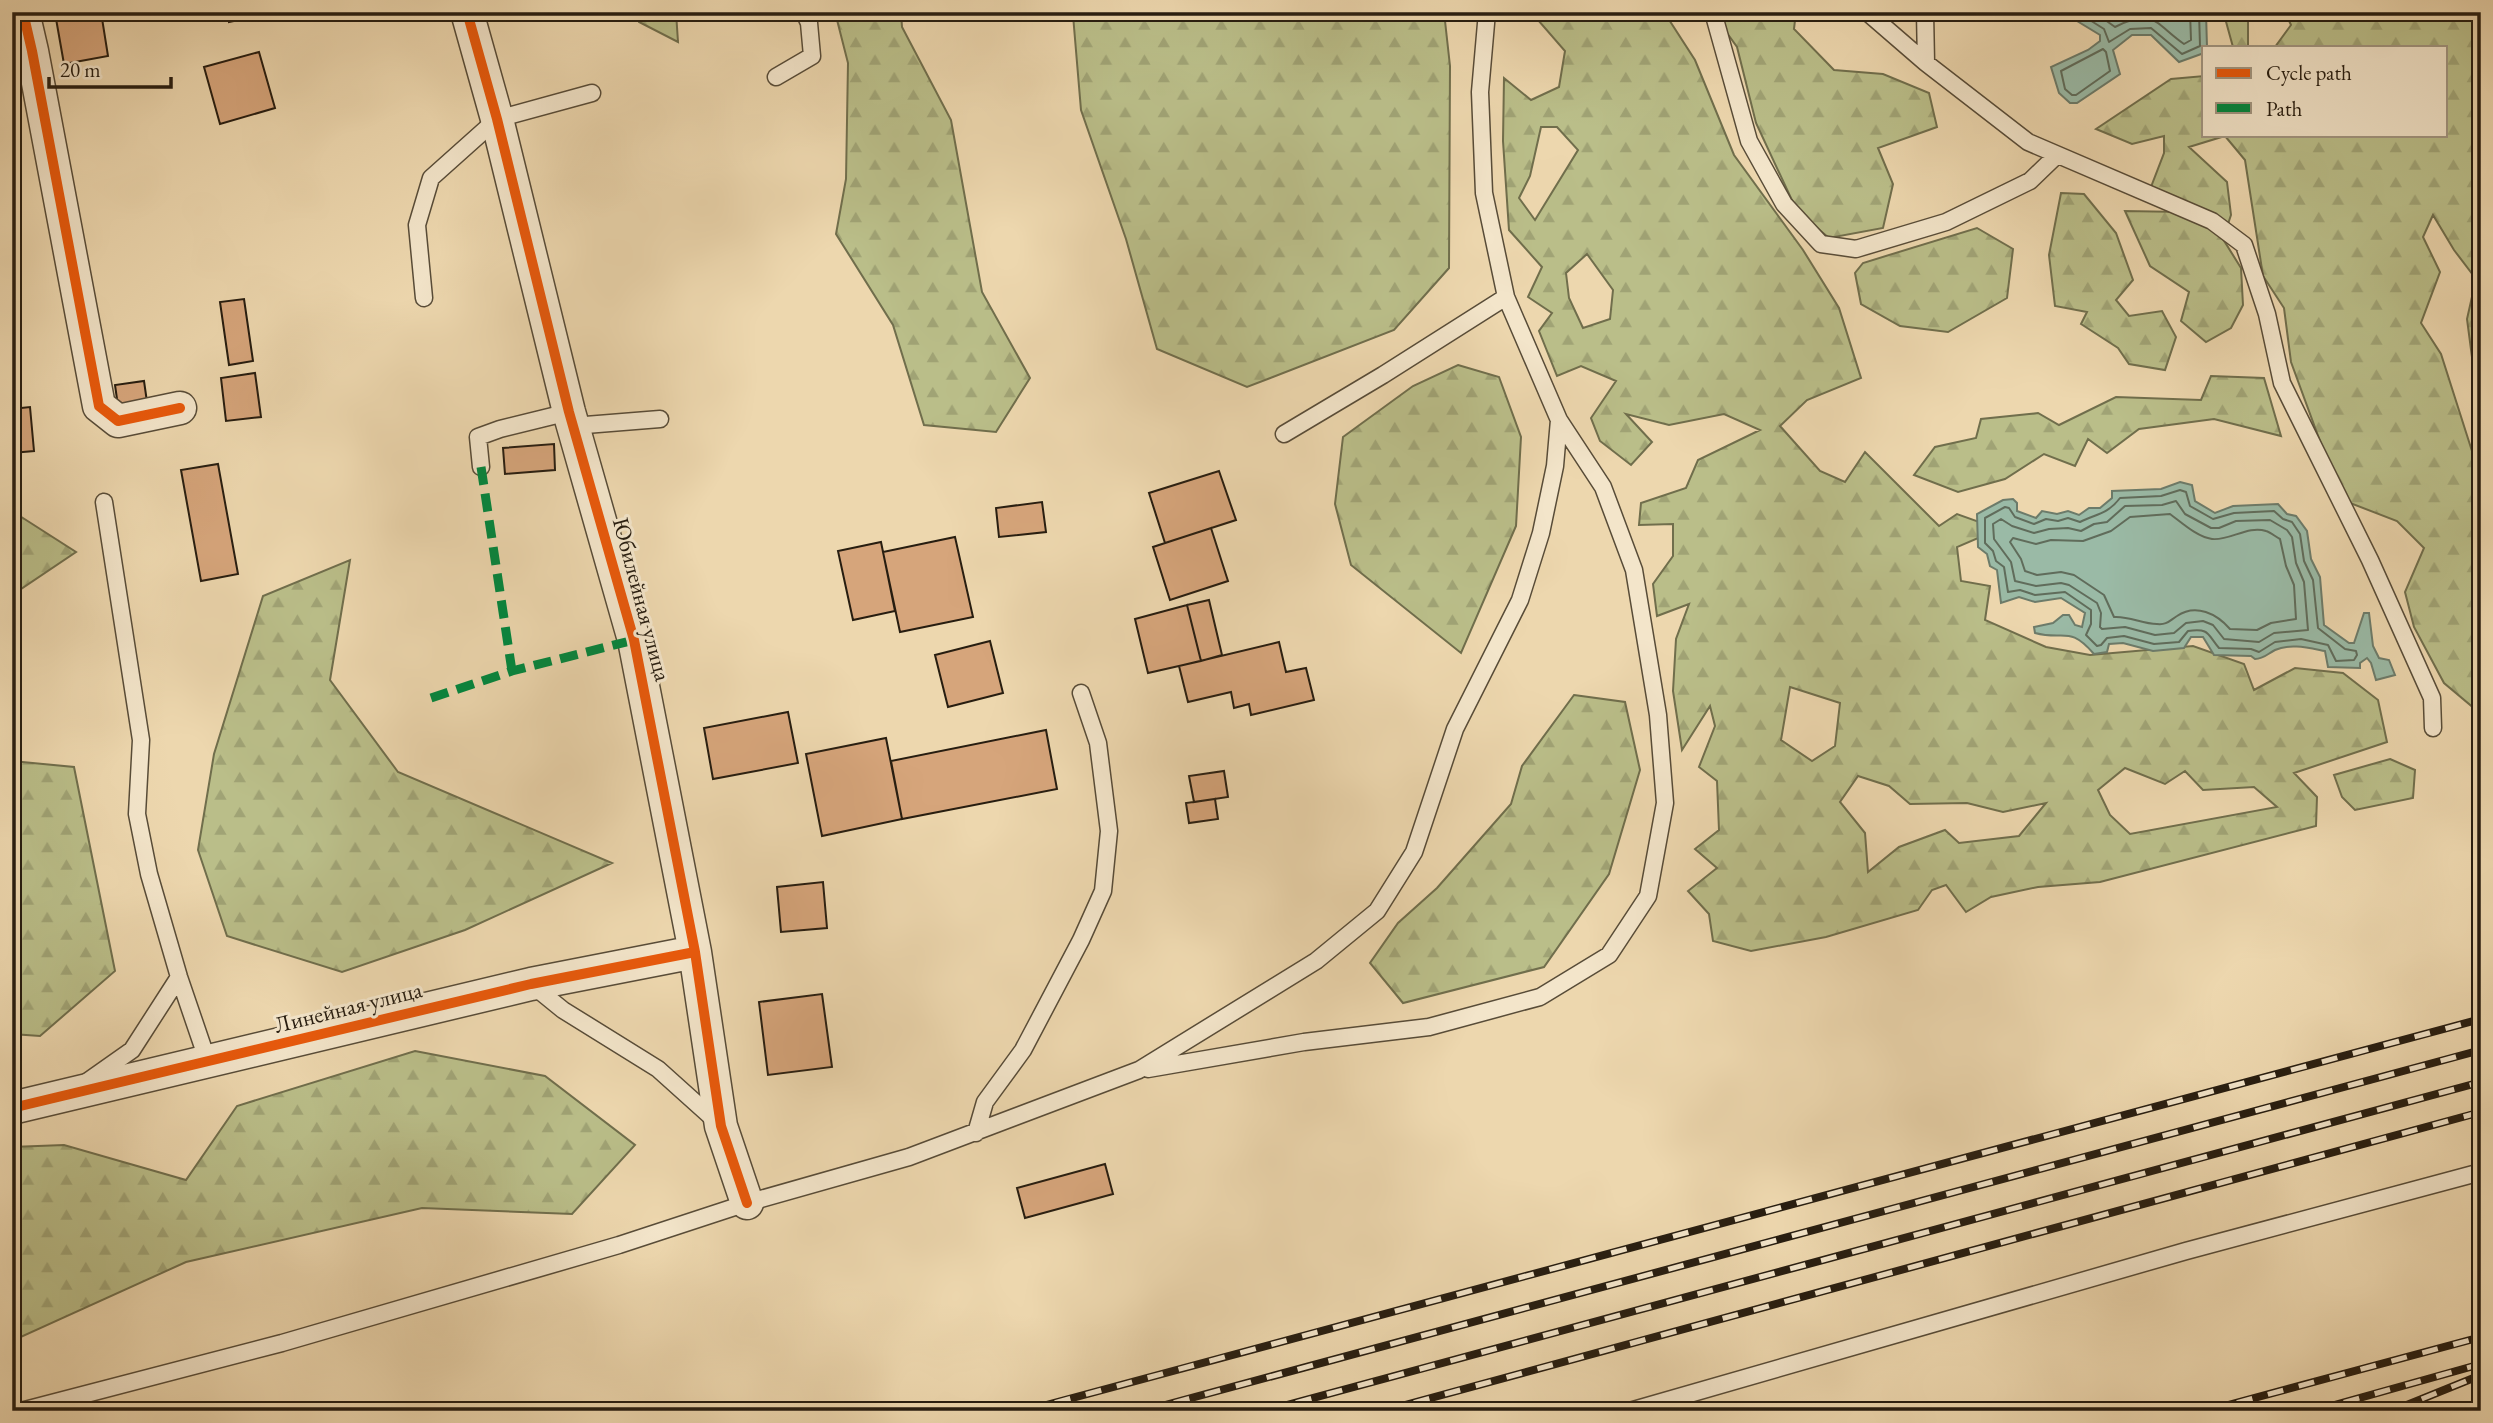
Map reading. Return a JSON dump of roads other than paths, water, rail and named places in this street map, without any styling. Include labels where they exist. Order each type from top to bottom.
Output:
[{"type":"street","points":[[23,12],[99,406],[118,421],[180,408]]},
{"type":"street","name":"Юбилейная улица","points":[[467,12],[497,119],[571,419],[634,640],[695,953],[721,1126],[747,1203]]},
{"type":"street","name":"Линейная улица","points":[[12,1108],[531,984],[695,953]]},
{"type":"lane","points":[[776,77],[812,56],[809,23],[804,12]]},
{"type":"lane","points":[[1139,1070],[1304,1042],[1429,1027],[1540,997],[1609,955],[1648,896],[1665,803],[1658,715],[1634,570],[1603,487],[1559,420],[1506,297],[1484,192],[1480,92],[1487,12]]},
{"type":"lane","points":[[1713,12],[1749,141],[1784,204],[1821,244],[1856,249],[1946,222],[2030,181],[2057,155]]},
{"type":"lane","points":[[1867,12],[1926,63],[2028,142],[2212,220],[2244,245],[2267,314],[2282,383],[2370,560],[2432,698],[2433,728]]},
{"type":"lane","points":[[1925,12],[1926,63]]},
{"type":"lane","points":[[424,298],[417,225],[431,178],[497,119],[592,93]]},
{"type":"lane","points":[[1284,434],[1506,297]]},
{"type":"lane","points":[[481,467],[478,437],[500,429],[571,419],[660,419]]},
{"type":"lane","points":[[21,1411],[282,1343],[909,1157],[1139,1070],[1316,961],[1377,911],[1414,852],[1455,729],[1520,600],[1541,533],[1555,466],[1559,420]]},
{"type":"lane","points":[[104,502],[141,740],[137,814],[149,874],[179,977],[208,1062]]},
{"type":"lane","points":[[976,1133],[985,1102],[1023,1050],[1081,940],[1103,891],[1110,831],[1097,743],[1081,693]]},
{"type":"lane","points":[[66,1096],[132,1051],[179,977]]},
{"type":"lane","points":[[531,984],[563,1010],[658,1069],[721,1126]]},
{"type":"lane","points":[[1630,1411],[2173,1255],[2481,1172]]},
{"type":"water","points":[[2051,12],[2089,12],[2091,15],[2097,15],[2099,12],[2206,12],[2207,46],[2202,46],[2202,54],[2179,62],[2151,35],[2132,35],[2113,50],[2120,74],[2077,103],[2070,103],[2059,93],[2051,67],[2088,50],[2100,41],[2100,35],[2072,18],[2058,18]]},
{"type":"water","points":[[2180,482],[2192,485],[2195,501],[2215,513],[2233,506],[2278,504],[2287,514],[2296,516],[2307,531],[2311,559],[2320,577],[2324,625],[2349,643],[2354,643],[2364,613],[2369,613],[2373,646],[2379,658],[2389,660],[2395,675],[2376,680],[2367,658],[2360,663],[2360,668],[2328,667],[2325,651],[2300,647],[2281,648],[2258,659],[2251,656],[2214,655],[2203,637],[2191,637],[2184,648],[2153,651],[2123,643],[2109,644],[2107,652],[2094,654],[2086,645],[2072,637],[2035,633],[2034,627],[2053,623],[2063,615],[2069,615],[2075,625],[2082,627],[2085,613],[2061,598],[2035,602],[2019,597],[2001,603],[1997,570],[1990,566],[1987,554],[1978,547],[1977,514],[2003,500],[2013,499],[2017,503],[2017,511],[2036,518],[2042,511],[2057,514],[2068,511],[2079,515],[2089,508],[2100,508],[2112,498],[2112,491],[2161,489]]},
{"type":"railway","points":[[1024,1411],[2481,1019]]},
{"type":"railway","points":[[1143,1411],[2481,1050]]},
{"type":"railway","points":[[1265,1411],[2481,1082]]},
{"type":"railway","points":[[1383,1411],[2481,1112]]},
{"type":"railway","points":[[2206,1411],[2481,1337]]},
{"type":"railway","points":[[2313,1411],[2481,1364]]},
{"type":"railway","points":[[2392,1411],[2481,1375]]}]
